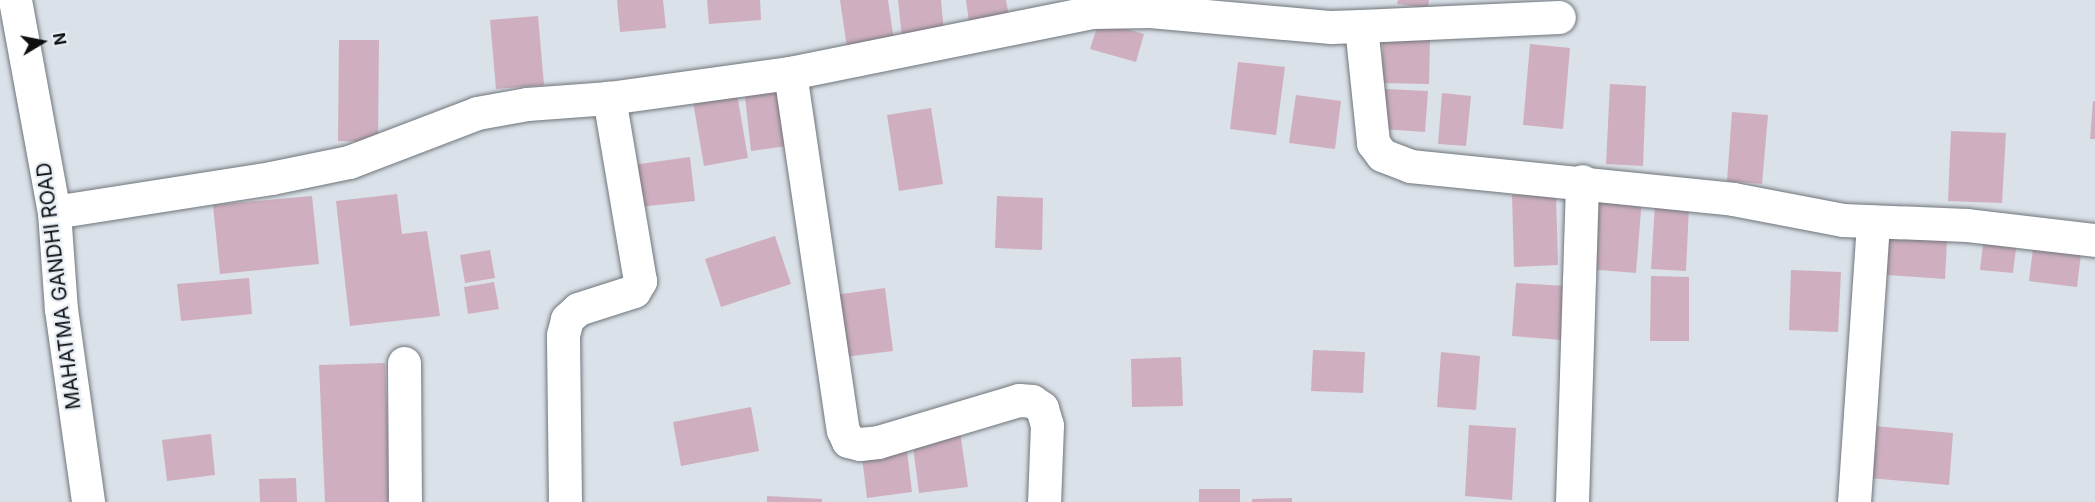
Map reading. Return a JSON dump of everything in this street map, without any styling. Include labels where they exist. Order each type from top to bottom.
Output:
[{"type":"street","name":"MAHATMA GANDHI ROAD","points":[[15,0],[54,212],[61,309],[88,502]]},
{"type":"street","points":[[54,212],[271,178],[349,162],[477,113],[527,104],[609,98],[790,73],[1094,6],[1331,27],[1559,17]]},
{"type":"street","points":[[1361,26],[1372,134],[1382,155],[1410,166],[1582,181],[1734,199],[1843,220],[1967,225],[2095,240]]},
{"type":"street","points":[[790,73],[843,430],[848,441],[860,444],[878,442],[1019,400],[1032,401],[1042,408],[1047,425],[1044,502]]},
{"type":"street","points":[[565,502],[563,335],[567,319],[578,309],[634,291],[640,281],[609,98]]},
{"type":"street","points":[[1572,502],[1582,181]]},
{"type":"street","points":[[1854,502],[1873,222]]},
{"type":"street","points":[[404,363],[405,502]]},
{"type":"building","points":[[617,0],[663,0],[666,28],[620,32]]},
{"type":"building","points":[[707,0],[760,0],[761,20],[709,24]]},
{"type":"building","points":[[840,0],[888,0],[894,41],[847,48]]},
{"type":"building","points":[[898,0],[941,0],[944,33],[902,37]]},
{"type":"building","points":[[966,0],[1006,0],[1009,17],[969,22]]},
{"type":"building","points":[[1398,0],[1429,0],[1428,8],[1397,4]]},
{"type":"building","points":[[538,16],[544,85],[496,89],[490,20]]},
{"type":"building","points":[[1099,21],[1144,34],[1136,62],[1090,49]]},
{"type":"building","points":[[1383,38],[1430,38],[1429,84],[1382,83]]},
{"type":"building","points":[[339,40],[379,40],[378,142],[338,141]]},
{"type":"building","points":[[1530,44],[1570,48],[1563,129],[1523,125]]},
{"type":"building","points":[[1238,62],[1285,67],[1276,135],[1230,129]]},
{"type":"building","points":[[1610,84],[1646,86],[1643,166],[1606,164]]},
{"type":"building","points":[[1385,89],[1428,91],[1425,132],[1383,129]]},
{"type":"building","points":[[779,91],[787,146],[751,151],[745,96]]},
{"type":"building","points":[[1442,93],[1471,96],[1466,146],[1438,144]]},
{"type":"building","points":[[737,94],[748,158],[704,166],[693,102]]},
{"type":"building","points":[[1296,95],[1341,101],[1335,149],[1289,143]]},
{"type":"building","points":[[2093,101],[2095,101],[2095,139],[2090,139]]},
{"type":"building","points":[[931,108],[943,184],[899,191],[887,115]]},
{"type":"building","points":[[1732,112],[1768,115],[1762,184],[1727,181]]},
{"type":"building","points":[[1951,131],[2006,133],[2002,203],[1948,201]]},
{"type":"building","points":[[690,157],[695,201],[630,208],[625,166]]},
{"type":"building","points":[[1594,193],[1642,198],[1636,273],[1588,269]]},
{"type":"building","points":[[397,194],[402,234],[427,231],[440,316],[350,326],[336,201]]},
{"type":"building","points":[[1556,194],[1558,265],[1514,267],[1512,195]]},
{"type":"building","points":[[312,196],[319,264],[220,274],[213,205]]},
{"type":"building","points":[[997,196],[1043,198],[1042,250],[995,248]]},
{"type":"building","points":[[1655,204],[1689,206],[1686,271],[1651,269]]},
{"type":"building","points":[[775,236],[791,284],[721,307],[705,259]]},
{"type":"building","points":[[1984,236],[2017,240],[2013,273],[1980,270]]},
{"type":"building","points":[[1889,238],[1947,241],[1945,279],[1887,275]]},
{"type":"building","points":[[2034,240],[2082,246],[2077,287],[2029,281]]},
{"type":"building","points":[[490,250],[495,278],[465,283],[460,255]]},
{"type":"building","points":[[1791,270],[1841,272],[1838,332],[1789,330]]},
{"type":"building","points":[[1651,276],[1689,277],[1689,341],[1650,341]]},
{"type":"building","points":[[249,278],[252,314],[181,321],[177,284]]},
{"type":"building","points":[[494,282],[499,309],[468,314],[464,287]]},
{"type":"building","points":[[1516,283],[1566,286],[1562,340],[1512,336]]},
{"type":"building","points":[[885,288],[893,351],[844,357],[835,295]]},
{"type":"building","points":[[1313,350],[1365,352],[1363,393],[1311,391]]},
{"type":"building","points":[[1441,352],[1480,356],[1476,410],[1437,407]]},
{"type":"building","points":[[1181,357],[1183,406],[1132,407],[1131,359]]},
{"type":"building","points":[[385,363],[391,502],[325,502],[319,365]]},
{"type":"building","points":[[751,407],[759,451],[681,466],[673,422]]},
{"type":"building","points":[[1469,425],[1516,428],[1512,500],[1465,496]]},
{"type":"building","points":[[1874,426],[1953,433],[1949,485],[1869,478]]},
{"type":"building","points":[[960,432],[968,487],[919,493],[912,439]]},
{"type":"building","points":[[211,434],[215,475],[167,481],[162,440]]},
{"type":"building","points":[[906,443],[912,492],[867,498],[861,449]]},
{"type":"building","points":[[296,478],[297,502],[260,502],[259,479]]},
{"type":"building","points":[[1199,489],[1240,489],[1240,502],[1199,502]]},
{"type":"building","points":[[767,496],[822,499],[822,502],[767,502]]},
{"type":"building","points":[[1292,498],[1292,502],[1252,502],[1252,499]]}]
